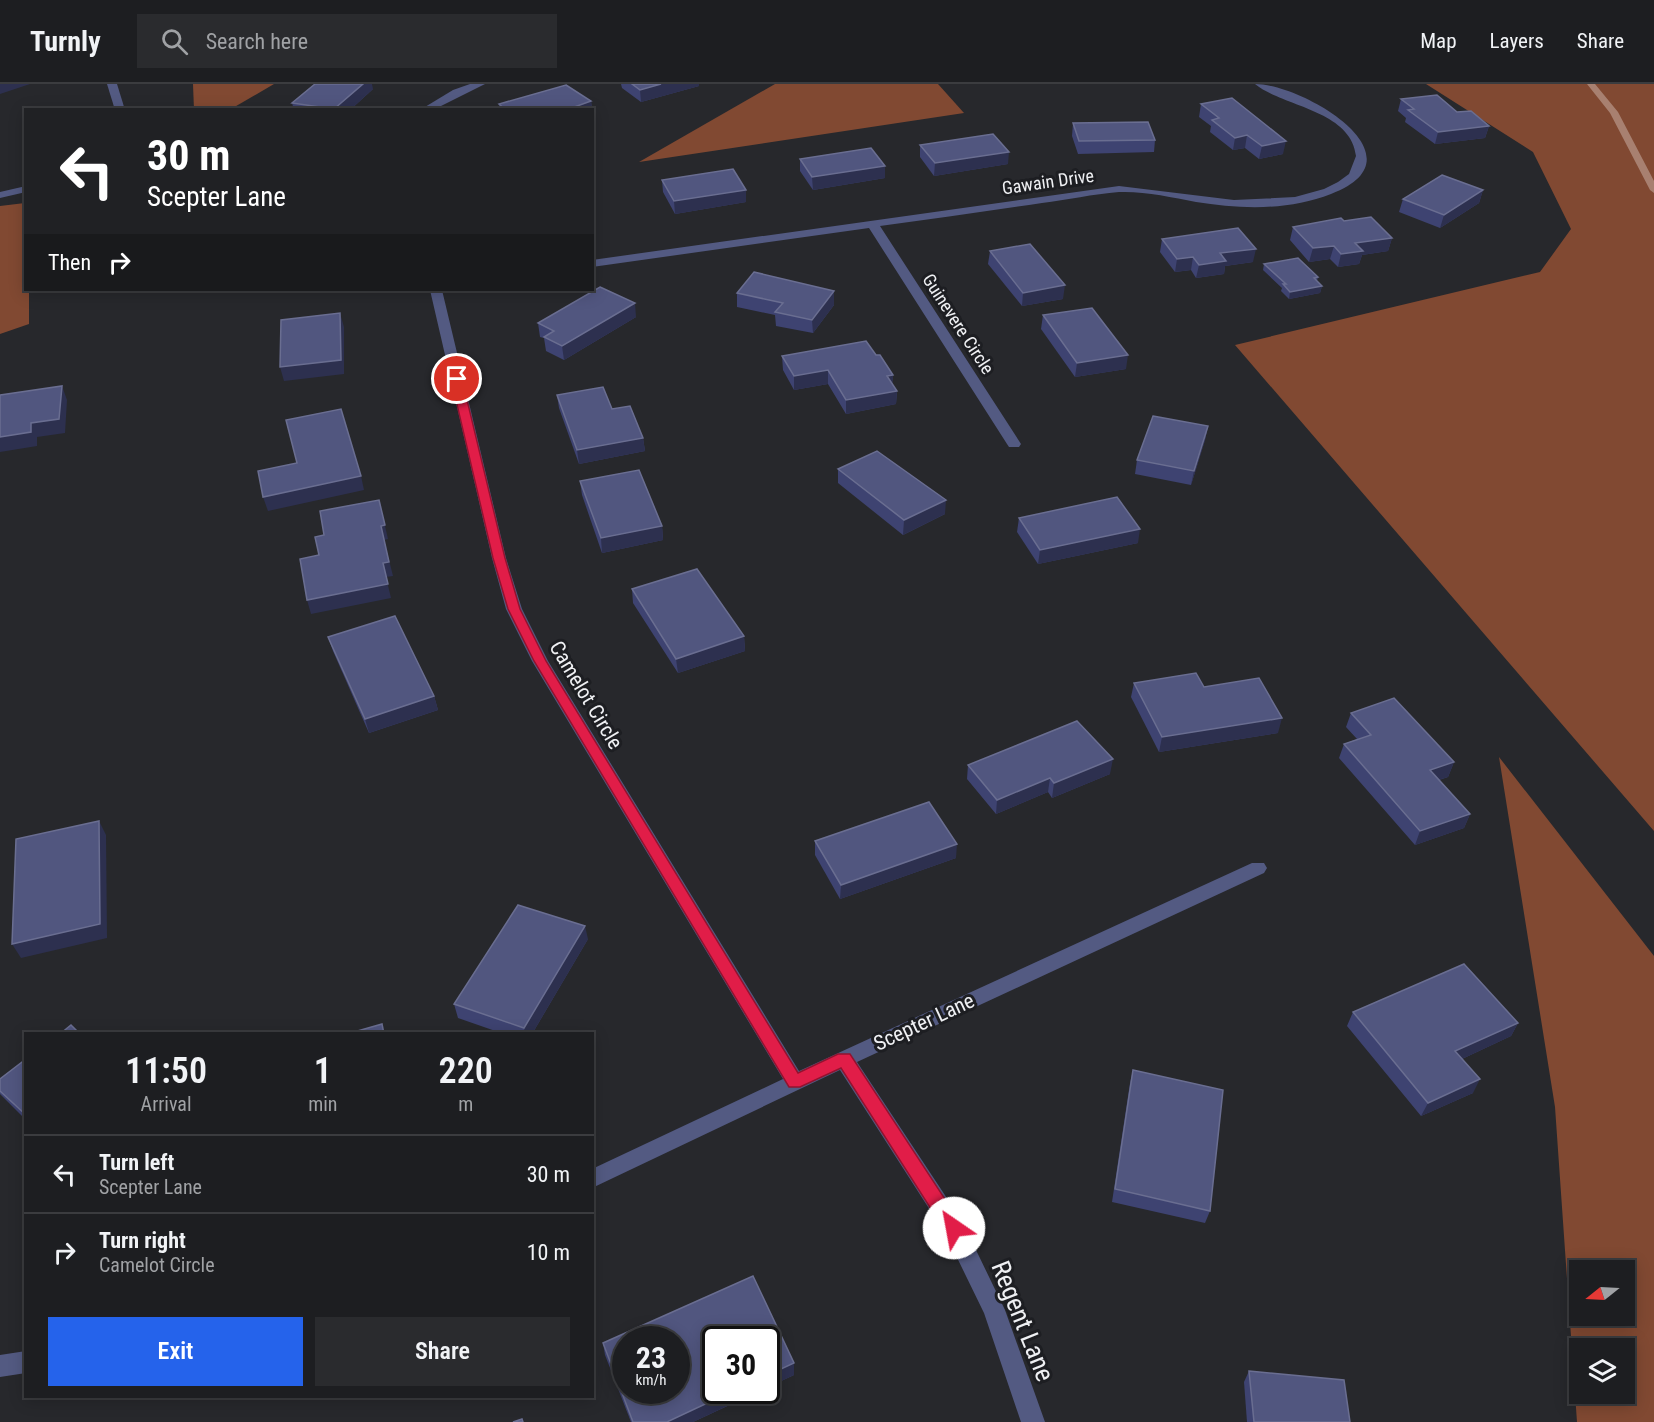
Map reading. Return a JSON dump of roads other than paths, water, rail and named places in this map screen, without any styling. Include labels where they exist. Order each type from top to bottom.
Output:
[{"type":"street","points":[[112,84],[119,108]]},
{"type":"street","points":[[429,108],[457,92],[480,84]]},
{"type":"street","name":"Gawain Drive","points":[[594,264],[1119,189],[1154,190],[1248,204],[1275,203],[1321,194],[1351,178],[1361,159],[1360,147],[1354,136],[1328,117],[1260,84]]},
{"type":"street","points":[[0,195],[24,189]]},
{"type":"street","name":"Guinevere Circle","points":[[872,223],[1014,444]]},
{"type":"street","name":"Camelot Circle","points":[[435,291],[499,558],[514,609],[540,661],[795,1082]]},
{"type":"street","name":"Scepter Lane","points":[[594,1178],[844,1059],[1258,868]]},
{"type":"street","name":"Regent Lane","points":[[844,1059],[954,1228],[994,1310],[1033,1422]]},
{"type":"street","points":[[0,1366],[24,1362]]},
{"type":"waterway","points":[[1591,84],[1614,112],[1654,190]]}]
